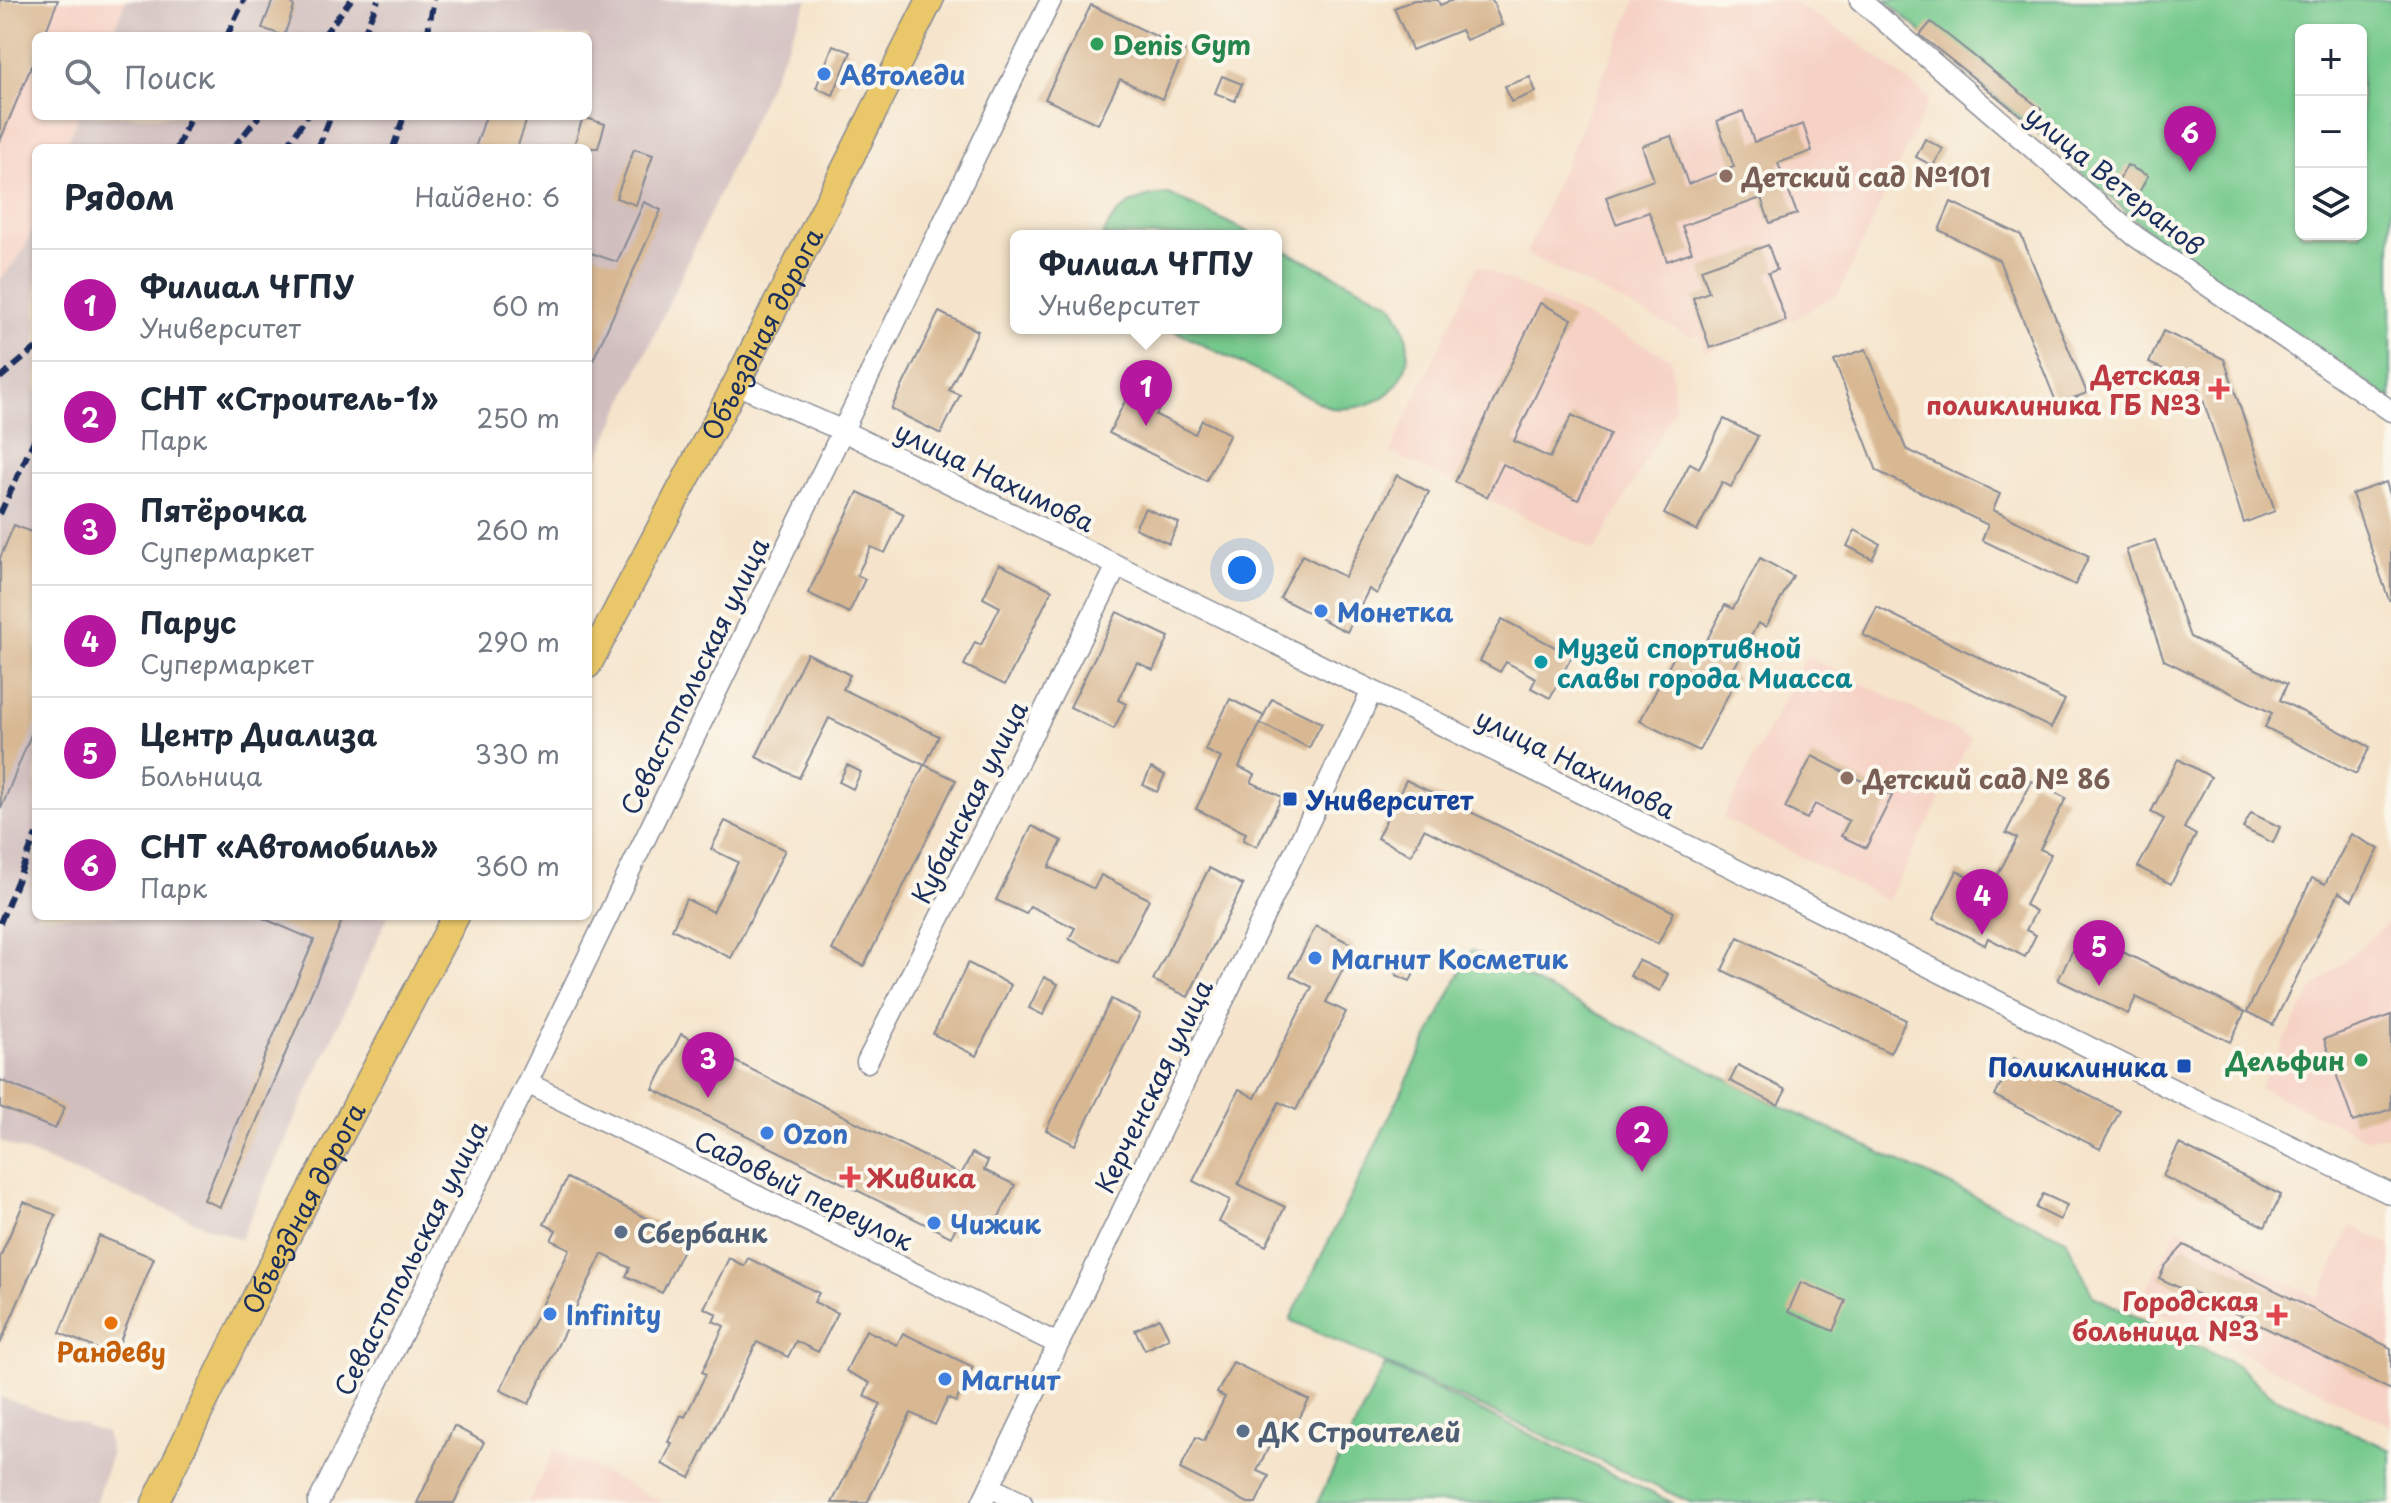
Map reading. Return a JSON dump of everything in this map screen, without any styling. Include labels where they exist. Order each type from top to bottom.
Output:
[{"type":"main road","name":"Объездная дорога","points":[[592,657],[736,384],[930,0]]},
{"type":"main road","name":"Объездная дорога","points":[[155,1503],[263,1282],[454,920]]},
{"type":"street","name":"Севастопольская улица","points":[[318,1503],[527,1083],[1051,0]]},
{"type":"street","name":"улица Ветеранов","points":[[1860,0],[2135,236],[2391,411]]},
{"type":"street","name":"улица Нахимова","points":[[736,384],[841,430],[2391,1194]]},
{"type":"street","name":"Кубанская улица","points":[[867,1062],[1117,566]]},
{"type":"street","name":"Керченская улица","points":[[986,1495],[1372,691]]},
{"type":"street","name":"Садовый переулок","points":[[527,1083],[1058,1344]]},
{"type":"street","points":[[986,1495],[1022,1503]]},
{"type":"shaded area","points":[[0,0],[126,0],[113,32],[32,32],[32,120],[76,120],[67,144],[32,144],[32,229],[24,250],[0,280]]},
{"type":"shaded area","points":[[126,0],[808,0],[592,470],[592,144],[67,144],[76,120],[592,120],[592,32],[113,32]]},
{"type":"shaded area","name":"Детский сад №101","points":[[1636,0],[1789,0],[1849,36],[1930,98],[1839,293],[1790,321],[1705,352],[1699,334],[1690,336],[1526,254]]},
{"type":"shaded area","points":[[32,229],[32,920],[386,920],[240,1240],[0,1141],[0,280],[24,250]]},
{"type":"shaded area","points":[[1478,265],[1671,358],[1675,408],[1595,551],[1390,452]]},
{"type":"shaded area","name":"Детский сад № 86","points":[[1806,655],[1971,738],[1888,901],[1723,818]]},
{"type":"shaded area","points":[[2391,920],[2391,1136],[2365,1138],[2259,1087],[2313,989]]},
{"type":"shaded area","name":"Городская больница №3","points":[[2351,1226],[2391,1245],[2391,1327],[2388,1333],[2391,1334],[2391,1426],[2139,1303],[2178,1227],[2318,1298]]},
{"type":"shaded area","points":[[0,1397],[106,1433],[111,1455],[95,1503],[0,1503]]},
{"type":"shaded area","points":[[554,1449],[665,1503],[528,1503]]},
{"type":"green space","points":[[1885,0],[2391,0],[2391,399],[2164,245]]},
{"type":"green space","points":[[1169,194],[1244,230],[1106,230],[1121,210],[1148,197]]},
{"type":"green space","points":[[1282,249],[1391,303],[1408,343],[1407,362],[1401,378],[1390,392],[1374,402],[1331,408],[1181,334],[1282,334]]},
{"type":"green space","points":[[1471,950],[1778,1105],[2066,1239],[2093,1296],[2238,1366],[2271,1395],[2391,1450],[2391,1503],[1692,1503],[1290,1320]]},
{"type":"green space","points":[[1385,1365],[1673,1503],[1317,1503]]},
{"type":"building","points":[[0,0],[58,0],[46,32],[32,32],[32,65],[0,141]]},
{"type":"building","points":[[273,0],[290,0],[294,7],[285,32],[262,28]]},
{"type":"building","points":[[1414,0],[1438,0],[1440,5],[1453,0],[1492,0],[1502,25],[1466,40],[1461,30],[1412,50],[1394,8]]},
{"type":"building","points":[[1091,5],[1185,50],[1162,99],[1120,79],[1098,124],[1045,99]]},
{"type":"building","points":[[1931,22],[2041,109],[2030,123],[1920,35]]},
{"type":"building","points":[[833,45],[851,52],[833,95],[816,88]]},
{"type":"building","points":[[1222,76],[1242,84],[1235,101],[1215,93]]},
{"type":"building","points":[[1530,77],[1536,92],[1511,102],[1505,86]]},
{"type":"building","points":[[1743,111],[1754,142],[1803,124],[1812,151],[1778,163],[1797,214],[1770,223],[1761,198],[1682,226],[1692,252],[1667,261],[1649,212],[1616,224],[1606,197],[1654,180],[1642,146],[1671,136],[1688,184],[1734,167],[1717,121]]},
{"type":"building","points":[[485,120],[527,120],[518,144],[476,144]]},
{"type":"building","points":[[582,120],[605,124],[598,148],[592,148],[592,144],[574,144]]},
{"type":"building","points":[[1925,139],[1943,149],[1933,166],[1916,157]]},
{"type":"building","points":[[634,149],[653,155],[636,205],[616,198]]},
{"type":"building","points":[[2127,165],[2148,176],[2136,198],[2115,188]]},
{"type":"building","points":[[644,202],[661,210],[592,362],[592,253],[617,262]]},
{"type":"building","points":[[1951,202],[2021,235],[2087,393],[2057,404],[1999,260],[1939,230]]},
{"type":"building","points":[[1768,245],[1777,270],[1768,273],[1786,321],[1710,348],[1693,298],[1709,292],[1701,269]]},
{"type":"building","points":[[1540,303],[1572,319],[1514,441],[1550,458],[1572,415],[1610,434],[1578,500],[1503,464],[1487,497],[1455,482]]},
{"type":"building","points":[[939,312],[978,331],[949,390],[960,395],[941,434],[891,409]]},
{"type":"building","points":[[2163,331],[2224,359],[2275,511],[2244,523],[2198,385],[2149,363]]},
{"type":"building","points":[[1866,349],[1906,449],[2000,494],[1993,510],[2089,556],[2075,585],[1982,540],[1988,525],[1877,471],[1834,360]]},
{"type":"building","points":[[1134,383],[1165,398],[1156,415],[1195,434],[1202,420],[1230,434],[1206,481],[1109,433]]},
{"type":"building","points":[[1724,419],[1758,436],[1731,487],[1722,482],[1697,531],[1664,514],[1690,463],[1699,468]]},
{"type":"building","points":[[1397,475],[1429,492],[1377,594],[1369,589],[1347,632],[1280,598],[1302,555],[1345,577]]},
{"type":"building","points":[[2386,482],[2391,498],[2391,600],[2352,494]]},
{"type":"building","points":[[858,492],[904,514],[885,553],[871,547],[857,575],[865,579],[849,613],[808,593]]},
{"type":"building","points":[[1145,508],[1179,523],[1169,544],[1135,528]]},
{"type":"building","points":[[14,525],[32,532],[32,732],[1,809],[0,558]]},
{"type":"building","points":[[1855,530],[1880,544],[1872,559],[1847,546]]},
{"type":"building","points":[[2155,540],[2190,637],[2287,684],[2280,700],[2370,747],[2356,774],[2265,727],[2272,713],[2164,660],[2126,550]]},
{"type":"building","points":[[1760,558],[1793,576],[1766,627],[1758,623],[1731,674],[1737,678],[1699,751],[1640,721],[1679,647],[1698,657],[1725,605],[1733,609]]},
{"type":"building","points":[[999,564],[1052,590],[1005,685],[964,665],[975,642],[981,645],[1000,607],[983,598]]},
{"type":"building","points":[[1877,607],[2065,700],[2051,728],[1863,635]]},
{"type":"building","points":[[1117,612],[1169,637],[1153,670],[1137,662],[1118,700],[1126,704],[1114,729],[1070,707]]},
{"type":"building","points":[[1502,619],[1572,656],[1550,698],[1531,688],[1536,678],[1506,662],[1500,672],[1480,661]]},
{"type":"building","points":[[807,653],[850,675],[843,689],[939,736],[925,765],[956,780],[864,966],[832,950],[924,765],[829,718],[799,778],[756,757]]},
{"type":"building","points":[[1230,699],[1264,716],[1239,767],[1255,775],[1251,782],[1282,797],[1257,847],[1243,840],[1246,833],[1196,809],[1221,758],[1205,750]]},
{"type":"building","points":[[1272,699],[1322,723],[1309,748],[1260,723]]},
{"type":"building","points":[[1812,756],[1892,796],[1866,848],[1841,836],[1849,821],[1815,804],[1807,819],[1785,808]]},
{"type":"building","points":[[2178,759],[2211,777],[2184,828],[2196,835],[2171,884],[2138,867],[2164,819],[2151,812]]},
{"type":"building","points":[[847,765],[861,772],[853,789],[839,782]]},
{"type":"building","points":[[1151,768],[1165,775],[1157,792],[1143,785]]},
{"type":"building","points":[[1406,780],[1674,912],[1658,944],[1424,829],[1411,855],[1377,838]]},
{"type":"building","points":[[2032,781],[2066,798],[2040,849],[2051,854],[2025,905],[2036,911],[2026,930],[2036,935],[2025,957],[1988,938],[1985,945],[1933,919],[1957,871],[1991,888],[2017,838],[2006,833]]},
{"type":"building","points":[[2251,813],[2280,827],[2273,843],[2243,828]]},
{"type":"building","points":[[725,821],[785,850],[731,958],[672,929],[686,899],[713,912],[738,862],[711,849]]},
{"type":"building","points":[[1032,826],[1062,841],[1049,867],[1094,889],[1101,875],[1149,899],[1118,963],[1069,939],[1075,928],[1030,906],[1026,914],[996,900]]},
{"type":"building","points":[[2351,834],[2379,849],[2352,900],[2339,892],[2273,1025],[2247,1012],[2312,878],[2325,884]]},
{"type":"building","points":[[1209,868],[1243,885],[1188,997],[1153,980]]},
{"type":"building","points":[[267,920],[342,920],[220,1207],[204,1200],[314,940]]},
{"type":"building","points":[[1316,926],[1355,946],[1326,1002],[1346,1012],[1296,1110],[1279,1102],[1238,1184],[1285,1207],[1266,1246],[1219,1222],[1230,1200],[1193,1181],[1239,1089],[1255,1098],[1312,987],[1290,976]]},
{"type":"building","points":[[2082,932],[2245,1012],[2230,1042],[2136,997],[2128,1014],[2058,980]]},
{"type":"building","points":[[1738,937],[1906,1020],[1890,1053],[1722,970]]},
{"type":"building","points":[[1403,959],[1418,966],[1410,981],[1396,975]]},
{"type":"building","points":[[1638,960],[1668,974],[1660,991],[1630,976]]},
{"type":"building","points":[[968,963],[1011,985],[976,1056],[933,1034]]},
{"type":"building","points":[[1044,977],[1058,984],[1043,1015],[1029,1008]]},
{"type":"building","points":[[1111,999],[1140,1014],[1075,1145],[1046,1130]]},
{"type":"building","name":"Дельфин","points":[[2391,1015],[2391,1109],[2353,1122],[2324,1039]]},
{"type":"building","points":[[681,1034],[961,1175],[972,1153],[988,1161],[984,1170],[1015,1185],[992,1230],[962,1215],[951,1237],[653,1089]]},
{"type":"building","points":[[2014,1058],[2120,1111],[2100,1149],[1995,1096]]},
{"type":"building","points":[[1738,1065],[1786,1090],[1778,1105],[1730,1081]]},
{"type":"building","points":[[0,1080],[65,1107],[55,1129],[0,1107]]},
{"type":"building","points":[[2179,1144],[2281,1195],[2265,1227],[2163,1176]]},
{"type":"building","points":[[567,1178],[688,1239],[662,1293],[626,1276],[630,1268],[602,1254],[529,1404],[500,1390],[570,1249],[551,1240],[556,1230],[544,1224]]},
{"type":"building","points":[[2043,1194],[2067,1205],[2060,1220],[2036,1208]]},
{"type":"building","points":[[24,1202],[56,1215],[0,1344],[0,1257]]},
{"type":"building","points":[[99,1236],[154,1258],[114,1356],[60,1333]]},
{"type":"building","points":[[2184,1245],[2391,1348],[2391,1390],[2159,1278],[2165,1266]]},
{"type":"building","points":[[729,1258],[744,1266],[748,1258],[819,1293],[814,1302],[838,1313],[818,1352],[796,1341],[788,1357],[757,1342],[690,1478],[662,1464],[672,1443],[668,1442],[681,1415],[685,1417],[706,1374],[702,1372],[724,1326],[713,1321],[717,1314],[704,1308]]},
{"type":"building","points":[[1801,1282],[1846,1301],[1833,1331],[1788,1312]]},
{"type":"building","points":[[1159,1318],[1169,1338],[1145,1350],[1135,1330]]},
{"type":"building","points":[[866,1330],[897,1345],[903,1333],[973,1367],[956,1402],[948,1398],[935,1425],[911,1413],[867,1503],[832,1503],[881,1404],[864,1396],[870,1383],[846,1371]]},
{"type":"building","name":"ДК Строителей","points":[[1233,1362],[1309,1400],[1291,1434],[1278,1428],[1257,1471],[1269,1476],[1256,1503],[1248,1503],[1180,1469],[1196,1437],[1204,1441],[1225,1397],[1217,1393]]},
{"type":"building","points":[[454,1426],[484,1442],[454,1503],[417,1503]]},
{"type":"railway","points":[[229,32],[244,0]]},
{"type":"railway","points":[[326,32],[351,0]]},
{"type":"railway","points":[[365,32],[378,0]]},
{"type":"railway","points":[[428,32],[434,0]]},
{"type":"railway","points":[[179,144],[189,120]]},
{"type":"railway","points":[[236,144],[256,120]]},
{"type":"railway","points":[[289,144],[304,120]]},
{"type":"railway","points":[[320,144],[329,120]]},
{"type":"railway","points":[[394,144],[403,120]]},
{"type":"railway","points":[[0,378],[32,351]]},
{"type":"railway","points":[[0,514],[32,445]]},
{"type":"railway","points":[[0,923],[32,845]]},
{"type":"place","name":"Denis Gym","points":[[1097,44]]},
{"type":"place","name":"Автоледи","points":[[824,74]]},
{"type":"place","name":"СНТ «Автомобиль»","points":[[2190,172]]},
{"type":"place","name":"Детский сад №101","points":[[1726,176]]},
{"type":"place","name":"Детская поликлиника ГБ №3","points":[[2219,389]]},
{"type":"place","name":"Филиал ЧГПУ","points":[[1146,426]]},
{"type":"place","name":"Монетка","points":[[1321,611]]},
{"type":"place","name":"Музей спортивной славы города Миасса","points":[[1541,662]]},
{"type":"place","name":"Детский сад № 86","points":[[1847,778]]},
{"type":"place","name":"Университет","points":[[1290,799]]},
{"type":"place","name":"Парус","points":[[1982,935]]},
{"type":"place","name":"Магнит Косметик","points":[[1315,958]]},
{"type":"place","name":"Центр Диализа","points":[[2099,986]]},
{"type":"place","name":"Дельфин","points":[[2361,1060]]},
{"type":"place","name":"Поликлиника","points":[[2184,1066]]},
{"type":"place","name":"Пятёрочка","points":[[708,1098]]},
{"type":"place","name":"Ozon","points":[[767,1133]]},
{"type":"place","name":"СНТ «Строитель-1»","points":[[1642,1172]]},
{"type":"place","name":"Живика","points":[[850,1177]]},
{"type":"place","name":"Чижик","points":[[934,1223]]},
{"type":"place","name":"Сбербанк","points":[[621,1232]]},
{"type":"place","name":"Infinity","points":[[550,1314]]},
{"type":"place","name":"Городская больница №3","points":[[2277,1315]]},
{"type":"place","name":"Рандеву","points":[[111,1323]]},
{"type":"place","name":"Магнит","points":[[945,1379]]},
{"type":"place","name":"ДК Строителей","points":[[1243,1431]]}]
